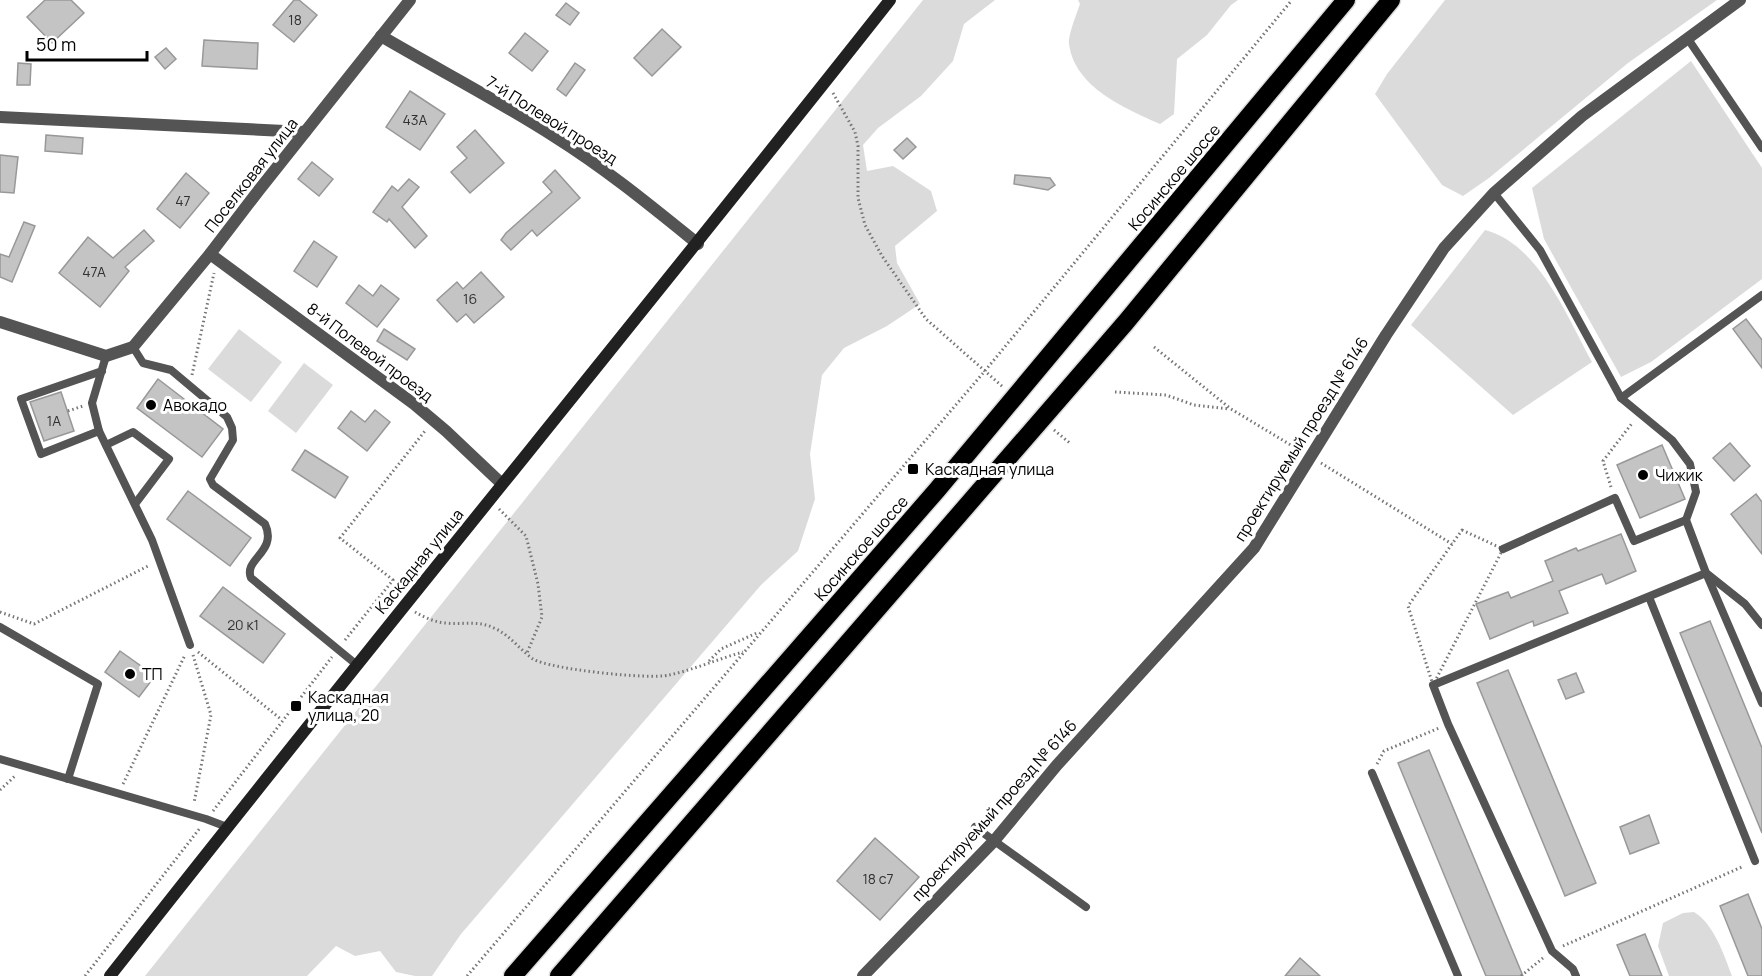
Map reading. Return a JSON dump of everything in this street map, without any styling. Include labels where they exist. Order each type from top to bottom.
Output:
[{"type":"highway","name":"Косинское шоссе","points":[[513,976],[937,490],[1346,0]]},
{"type":"highway","points":[[559,976],[1126,322],[1391,0]]},
{"type":"street","name":"Поселковая улица","points":[[133,347],[213,257],[305,132],[410,0]]},
{"type":"street","name":"Каскадная улица","points":[[110,976],[502,484],[698,244],[890,0]]},
{"type":"street","name":"проектируемый проезд № 6146","points":[[864,976],[994,841],[1057,765],[1254,548],[1386,335],[1444,248],[1494,193],[1582,116],[1740,0]]},
{"type":"street","name":"7-й Полевой проезд","points":[[381,36],[564,142],[698,244]]},
{"type":"street","points":[[0,117],[305,132]]},
{"type":"street","name":"8-й Полевой проезд","points":[[213,257],[414,404],[502,484]]},
{"type":"street","points":[[0,322],[106,356],[133,347]]},
{"type":"lane","points":[[1688,39],[1762,148]]},
{"type":"lane","points":[[1494,193],[1540,250],[1621,398],[1672,440],[1690,464],[1696,492],[1686,520],[1706,573],[1762,703]]},
{"type":"lane","points":[[1621,398],[1762,295]]},
{"type":"lane","points":[[133,347],[142,363],[171,370],[226,417],[232,428],[233,440],[210,479],[213,485],[265,524],[269,533],[268,543],[250,569],[251,578],[357,665]]},
{"type":"lane","points":[[106,356],[92,404],[99,431],[160,560],[190,645]]},
{"type":"lane","points":[[99,431],[41,454],[21,399],[102,371]]},
{"type":"lane","points":[[106,445],[133,432],[169,459],[135,504]]},
{"type":"lane","points":[[1503,549],[1615,498],[1634,541],[1686,520]]},
{"type":"lane","points":[[1576,976],[1573,969],[1552,951],[1448,724],[1433,685],[1706,573]]},
{"type":"lane","points":[[1706,573],[1745,604],[1762,625]]},
{"type":"lane","points":[[1649,597],[1755,861]]},
{"type":"lane","points":[[0,627],[98,684],[68,779]]},
{"type":"lane","points":[[0,759],[227,827]]},
{"type":"lane","points":[[1372,773],[1458,976]]},
{"type":"lane","points":[[975,827],[1086,907]]},
{"type":"path","points":[[466,976],[984,372],[1292,0]]},
{"type":"path","points":[[827,80],[855,132],[858,146],[858,198],[865,225],[882,256],[926,319],[984,372]]},
{"type":"path","points":[[190,385],[213,257]]},
{"type":"path","points":[[1154,347],[1231,410],[1303,453]]},
{"type":"path","points":[[1115,392],[1166,395],[1194,405],[1231,410]]},
{"type":"path","points":[[1615,498],[1603,461],[1640,414]]},
{"type":"path","points":[[85,976],[393,580],[340,538],[434,421]]},
{"type":"path","points":[[1320,463],[1452,544]]},
{"type":"path","points":[[499,508],[526,537],[538,584],[542,617],[527,653]]},
{"type":"path","points":[[1462,530],[1503,549],[1433,685],[1408,606],[1462,530]]},
{"type":"path","points":[[0,612],[34,624],[160,560]]},
{"type":"path","points":[[414,612],[428,619],[445,623],[472,622],[494,627],[514,640],[534,660],[575,669],[637,676],[667,676],[744,651]]},
{"type":"path","points":[[707,663],[721,649],[744,637],[761,632]]},
{"type":"path","points":[[190,645],[282,720]]},
{"type":"path","points":[[118,794],[190,645]]},
{"type":"path","points":[[190,645],[211,716],[192,815]]},
{"type":"path","points":[[1372,773],[1384,751],[1448,724]]},
{"type":"path","points":[[0,789],[25,766]]},
{"type":"path","points":[[1521,976],[1552,951],[1755,861]]},
{"type":"shaded area","points":[[923,0],[995,0],[964,24],[953,61],[921,96],[878,128],[863,145],[867,171],[893,166],[931,191],[937,211],[895,246],[897,263],[920,304],[887,326],[844,348],[822,375],[810,454],[815,499],[798,551],[761,585],[461,934],[432,976],[415,976],[396,972],[380,951],[355,956],[336,946],[307,976],[145,976]]},
{"type":"shaded area","points":[[1078,0],[1238,0],[1231,5],[1207,35],[1177,59],[1174,114],[1160,124],[1117,103],[1091,84],[1081,73],[1073,59],[1069,44],[1080,4]]},
{"type":"shaded area","points":[[1445,0],[1717,0],[1628,63],[1489,178],[1463,196],[1442,185],[1375,94],[1387,74]]},
{"type":"shaded area","points":[[1691,61],[1762,168],[1762,279],[1651,362],[1621,377],[1544,239],[1532,188]]},
{"type":"shaded area","points":[[1485,230],[1504,238],[1521,250],[1536,266],[1561,304],[1592,362],[1513,415],[1411,325]]},
{"type":"shaded area","points":[[239,329],[282,362],[251,402],[208,369]]},
{"type":"shaded area","points":[[304,363],[333,385],[296,433],[268,411]]},
{"type":"shaded area","points":[[1694,912],[1713,932],[1732,976],[1669,976],[1658,946],[1663,923],[1683,913]]},
{"type":"building","points":[[45,0],[71,0],[84,13],[52,43],[27,17]]},
{"type":"building","points":[[294,0],[299,0],[317,15],[294,42],[273,25]]},
{"type":"building","points":[[566,3],[579,13],[570,25],[556,15]]},
{"type":"building","points":[[662,29],[681,47],[652,76],[634,58]]},
{"type":"building","points":[[525,33],[548,51],[532,71],[509,53]]},
{"type":"building","points":[[204,40],[258,43],[257,69],[202,66]]},
{"type":"building","points":[[166,48],[176,59],[165,69],[155,57]]},
{"type":"building","points":[[18,63],[31,64],[30,85],[17,85]]},
{"type":"building","points":[[575,63],[585,70],[566,96],[557,89]]},
{"type":"building","points":[[410,91],[445,114],[420,150],[386,127]]},
{"type":"building","points":[[475,130],[504,163],[470,193],[451,172],[467,158],[457,147]]},
{"type":"building","points":[[46,135],[83,138],[82,154],[45,151]]},
{"type":"building","points":[[907,138],[916,147],[903,159],[894,150]]},
{"type":"building","points":[[0,155],[18,157],[14,193],[0,192]]},
{"type":"building","points":[[312,162],[333,179],[319,196],[298,179]]},
{"type":"building","points":[[555,170],[580,198],[537,236],[532,230],[511,250],[501,240],[552,192],[543,182]]},
{"type":"building","points":[[186,173],[209,193],[180,228],[157,209]]},
{"type":"building","points":[[1015,175],[1050,178],[1055,185],[1048,190],[1014,184]]},
{"type":"building","points":[[409,179],[419,187],[402,207],[427,236],[415,248],[389,219],[387,222],[373,212],[392,186],[398,191]]},
{"type":"building","points":[[24,222],[35,226],[12,282],[0,277],[0,254],[9,257]]},
{"type":"building","points":[[144,230],[154,241],[125,267],[129,271],[100,307],[59,273],[88,237],[113,258]]},
{"type":"building","points":[[314,241],[337,257],[317,287],[294,271]]},
{"type":"building","points":[[481,272],[504,297],[474,323],[466,314],[457,322],[437,300],[457,282],[463,289]]},
{"type":"building","points":[[359,285],[373,296],[381,285],[399,299],[377,327],[346,303]]},
{"type":"building","points":[[1746,319],[1762,340],[1762,368],[1733,329]]},
{"type":"building","points":[[384,329],[415,349],[407,360],[377,341]]},
{"type":"building","points":[[158,379],[223,429],[202,457],[137,408]]},
{"type":"building","points":[[61,392],[74,431],[44,441],[30,402]]},
{"type":"building","points":[[375,410],[390,422],[367,451],[338,428],[351,411],[365,422]]},
{"type":"building","points":[[1730,443],[1750,466],[1734,481],[1713,458]]},
{"type":"building","points":[[1662,445],[1685,499],[1640,518],[1617,465]]},
{"type":"building","points":[[305,450],[348,477],[335,498],[292,470]]},
{"type":"building","points":[[188,491],[251,538],[230,566],[167,519]]},
{"type":"building","points":[[1756,494],[1762,502],[1762,554],[1731,514]]},
{"type":"building","points":[[1621,534],[1636,571],[1606,584],[1602,574],[1559,591],[1568,613],[1534,626],[1533,621],[1490,639],[1476,604],[1508,592],[1511,598],[1553,581],[1545,561],[1576,548],[1578,551]]},
{"type":"building","points":[[223,587],[285,634],[263,663],[200,616]]},
{"type":"building","points":[[1710,621],[1762,748],[1762,833],[1680,633]]},
{"type":"building","name":"ТП","points":[[120,651],[155,676],[139,697],[105,672]]},
{"type":"building","points":[[1508,670],[1596,883],[1565,896],[1477,683]]},
{"type":"building","points":[[1576,673],[1584,692],[1566,699],[1558,680]]},
{"type":"building","points":[[1429,750],[1523,976],[1486,976],[1478,957],[1398,763]]},
{"type":"building","points":[[1649,815],[1659,843],[1630,854],[1620,827]]},
{"type":"building","points":[[875,838],[919,877],[880,920],[837,881]]},
{"type":"building","points":[[1748,894],[1762,929],[1762,976],[1748,976],[1720,906]]},
{"type":"building","points":[[1645,934],[1662,976],[1630,976],[1617,945]]},
{"type":"building","points":[[1300,958],[1320,976],[1285,976]]},
{"type":"place","name":"Авокадо","points":[[151,405]]},
{"type":"place","name":"Каскадная улица","points":[[913,469]]},
{"type":"place","name":"Чижик","points":[[1643,475]]},
{"type":"place","name":"ТП","points":[[130,674]]},
{"type":"place","name":"Каскадная улица, 20","points":[[296,706]]}]
